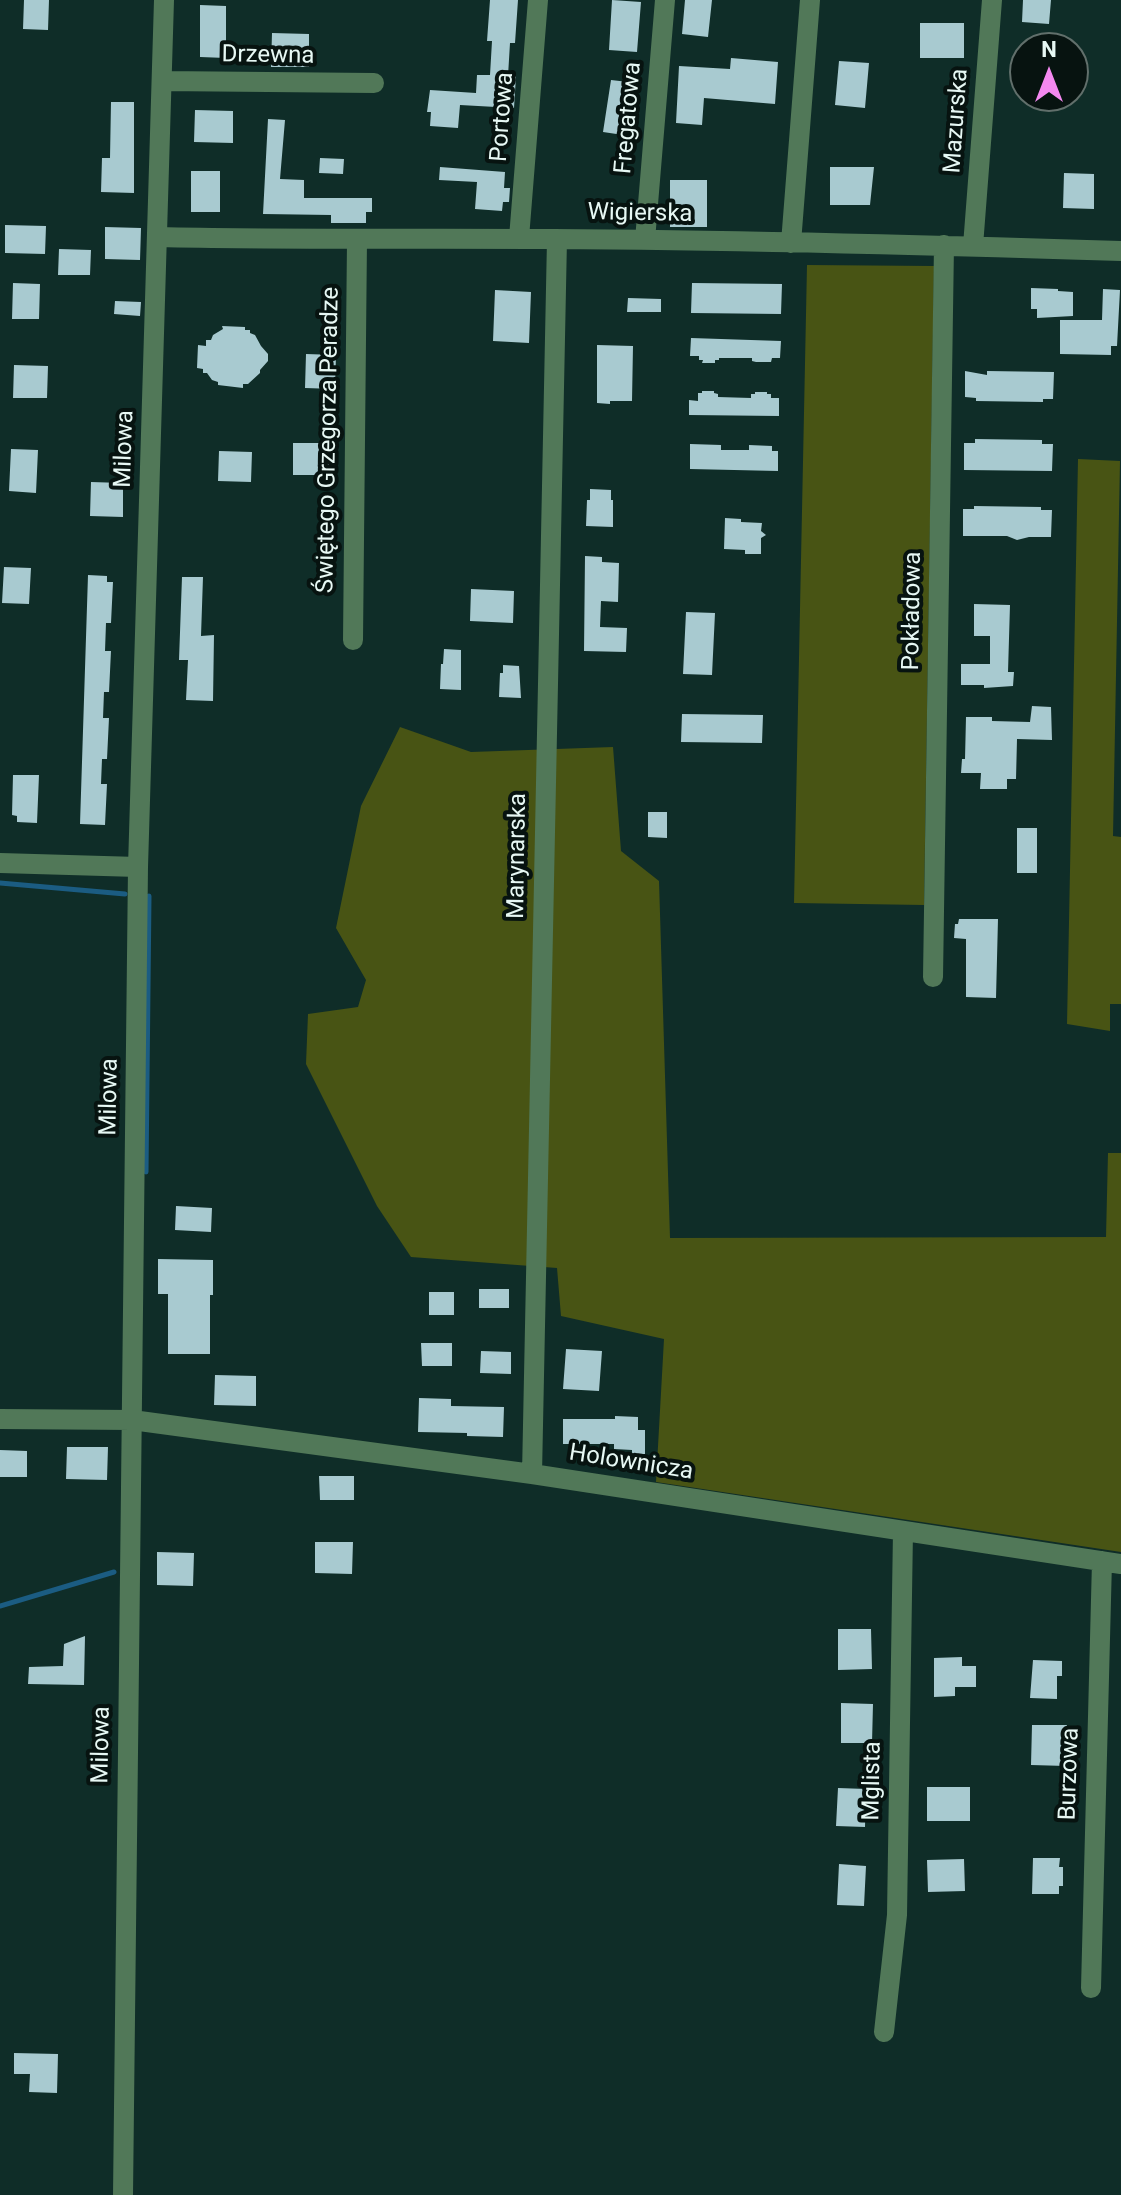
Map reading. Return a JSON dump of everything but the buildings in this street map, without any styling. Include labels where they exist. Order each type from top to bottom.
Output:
[{"type":"street","name":"Milowa","points":[[123,2195],[138,867],[164,0]]},
{"type":"street","name":"Portowa","points":[[519,238],[538,0]]},
{"type":"street","name":"Fregatowa","points":[[645,240],[665,0]]},
{"type":"street","points":[[791,243],[810,0]]},
{"type":"street","name":"Mazurska","points":[[973,246],[992,0]]},
{"type":"street","name":"Drzewna","points":[[162,81],[374,83]]},
{"type":"street","name":"Wigierska","points":[[158,237],[357,240],[519,238],[1121,251]]},
{"type":"street","name":"Marynarska","points":[[532,1474],[557,239]]},
{"type":"street","name":"Świętego Grzegorza Peradze","points":[[353,640],[357,240]]},
{"type":"street","name":"Pokładowa","points":[[933,977],[944,245]]},
{"type":"street","points":[[0,863],[138,867]]},
{"type":"street","name":"Holownicza","points":[[0,1419],[132,1420],[532,1474],[1112,1563]]},
{"type":"street","name":"Mglista","points":[[884,2032],[897,1915],[903,1531]]},
{"type":"street","name":"Burzowa","points":[[1091,1988],[1112,1563]]},
{"type":"green space","points":[[807,265],[934,266],[924,905],[794,903]]},
{"type":"green space","points":[[1078,459],[1120,461],[1113,836],[1121,837],[1121,1004],[1110,1004],[1110,1031],[1067,1024]]},
{"type":"green space","points":[[400,727],[471,752],[613,747],[621,851],[659,881],[670,1238],[1106,1237],[1108,1153],[1121,1153],[1121,1552],[656,1482],[664,1339],[561,1316],[557,1268],[411,1257],[377,1206],[306,1064],[308,1014],[358,1007],[366,980],[336,928],[361,806]]},
{"type":"waterway","points":[[0,883],[125,894]]},
{"type":"waterway","points":[[146,1172],[149,896]]},
{"type":"waterway","points":[[0,1606],[114,1572]]}]
